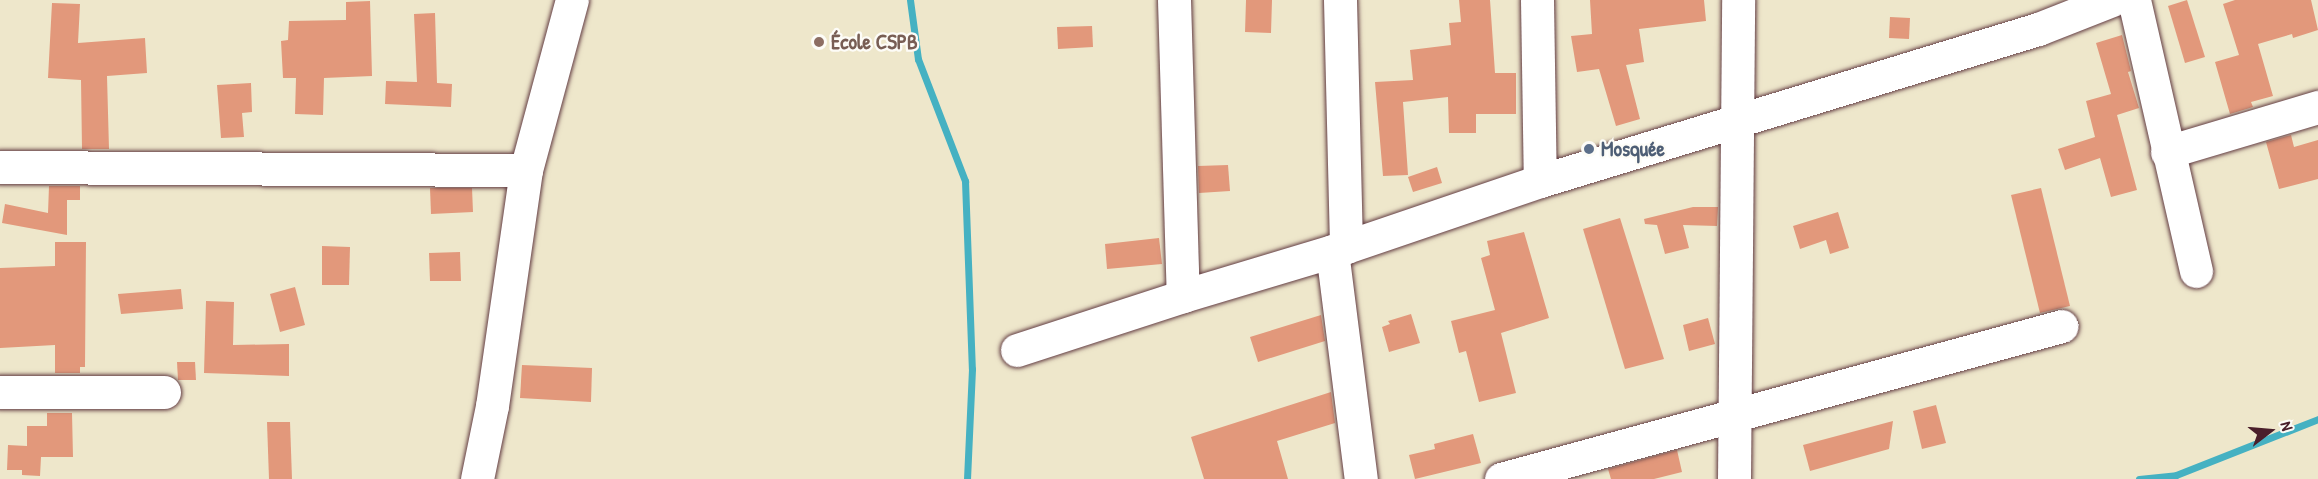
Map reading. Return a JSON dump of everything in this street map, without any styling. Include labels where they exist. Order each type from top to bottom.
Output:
[{"type":"street","points":[[477,479],[492,406],[526,170],[572,0]]},
{"type":"street","points":[[1174,0],[1183,296]]},
{"type":"street","points":[[1340,0],[1339,249],[1360,479]]},
{"type":"street","points":[[1537,0],[1540,181]]},
{"type":"street","points":[[1734,479],[1738,0]]},
{"type":"street","points":[[1017,350],[1183,296],[1339,249],[1540,181],[1737,122],[2037,14],[2112,0]]},
{"type":"street","points":[[2134,0],[2196,272]]},
{"type":"street","points":[[2167,152],[2318,107]]},
{"type":"street","points":[[0,167],[526,170]]},
{"type":"street","points":[[1501,479],[2062,326]]},
{"type":"street","points":[[0,392],[164,392]]},
{"type":"building","points":[[1246,0],[1272,0],[1271,33],[1245,32]]},
{"type":"building","points":[[1459,0],[1490,0],[1495,73],[1516,73],[1516,114],[1476,114],[1476,133],[1449,133],[1448,97],[1403,102],[1408,175],[1383,176],[1375,82],[1413,80],[1410,50],[1451,45],[1449,23],[1461,22]]},
{"type":"building","points":[[1590,0],[1704,0],[1706,21],[1639,29],[1644,62],[1626,65],[1640,119],[1616,126],[1599,69],[1577,72],[1571,36],[1592,34]]},
{"type":"building","points":[[2187,0],[2205,57],[2185,63],[2168,6]]},
{"type":"building","points":[[2235,0],[2311,0],[2318,30],[2293,38],[2292,34],[2258,44],[2273,96],[2251,102],[2253,107],[2230,114],[2215,62],[2239,55],[2223,4]]},
{"type":"building","points":[[370,1],[372,76],[324,78],[323,115],[295,114],[296,78],[283,78],[281,41],[288,40],[289,21],[346,20],[346,2]]},
{"type":"building","points":[[52,3],[80,4],[78,43],[145,38],[147,73],[107,76],[109,149],[82,149],[81,80],[48,78]]},
{"type":"building","points":[[435,13],[437,83],[452,84],[451,107],[385,104],[386,81],[417,82],[414,14]]},
{"type":"building","points":[[1890,17],[1910,18],[1909,39],[1889,38]]},
{"type":"building","points":[[1092,26],[1093,47],[1058,49],[1057,27]]},
{"type":"building","points":[[2122,35],[2131,71],[2128,72],[2139,108],[2117,115],[2137,190],[2111,197],[2100,158],[2065,170],[2058,149],[2095,137],[2086,101],[2111,94],[2096,43]]},
{"type":"building","points":[[251,83],[252,112],[242,113],[244,137],[221,138],[217,85]]},
{"type":"building","points":[[2291,135],[2294,147],[2318,140],[2318,179],[2279,189],[2266,142]]},
{"type":"building","points":[[1228,165],[1230,191],[1199,193],[1198,166]]},
{"type":"building","points":[[1437,167],[1442,183],[1413,192],[1408,177]]},
{"type":"building","points":[[49,186],[80,186],[80,200],[67,200],[67,235],[2,223],[5,204],[48,213]]},
{"type":"building","points":[[430,188],[472,188],[473,212],[431,214]]},
{"type":"building","points":[[2041,188],[2070,306],[2040,313],[2011,195]]},
{"type":"building","points":[[1693,207],[1718,207],[1717,226],[1683,225],[1689,248],[1665,254],[1657,225],[1645,224],[1644,219]]},
{"type":"building","points":[[1838,212],[1849,248],[1830,254],[1826,240],[1800,249],[1793,226]]},
{"type":"building","points":[[1620,218],[1664,359],[1625,369],[1583,229]]},
{"type":"building","points":[[1524,232],[1549,318],[1501,333],[1516,393],[1479,402],[1466,351],[1459,353],[1451,321],[1495,310],[1481,258],[1490,255],[1487,241]]},
{"type":"building","points":[[1159,238],[1162,264],[1107,269],[1105,244]]},
{"type":"building","points":[[55,242],[86,242],[85,367],[80,367],[80,373],[55,373],[55,345],[0,348],[0,268],[55,266]]},
{"type":"building","points":[[322,246],[350,247],[349,285],[322,285]]},
{"type":"building","points":[[460,252],[461,281],[430,281],[429,253]]},
{"type":"building","points":[[295,287],[305,325],[280,332],[270,294]]},
{"type":"building","points":[[181,289],[183,309],[121,314],[118,294]]},
{"type":"building","points":[[206,301],[234,302],[233,345],[289,344],[289,376],[204,373]]},
{"type":"building","points":[[1411,314],[1420,343],[1389,352],[1382,327],[1390,324],[1388,321]]},
{"type":"building","points":[[1321,315],[1325,341],[1258,362],[1250,337]]},
{"type":"building","points":[[1708,318],[1715,344],[1689,351],[1683,325]]},
{"type":"building","points":[[177,362],[195,362],[196,380],[178,380]]},
{"type":"building","points":[[522,365],[592,368],[591,402],[520,398]]},
{"type":"building","points":[[1331,392],[1335,423],[1277,441],[1288,479],[1204,479],[1191,437]]},
{"type":"building","points":[[1936,405],[1946,443],[1922,449],[1913,411]]},
{"type":"building","points":[[47,413],[72,413],[73,457],[41,457],[40,476],[22,475],[22,470],[7,470],[8,445],[27,446],[27,426],[47,426]]},
{"type":"building","points":[[1893,421],[1889,449],[1810,471],[1803,445]]},
{"type":"building","points":[[267,422],[290,422],[292,479],[269,479]]},
{"type":"building","points":[[1473,434],[1481,463],[1415,479],[1409,455],[1435,449],[1434,444]]},
{"type":"building","points":[[1677,450],[1682,472],[1654,479],[1611,479],[1608,469]]},
{"type":"waterway","points":[[910,0],[918,59],[965,181],[972,369],[967,479]]},
{"type":"waterway","points":[[2139,479],[2176,475],[2318,419]]},
{"type":"place","name":"École CSPB","points":[[819,42]]},
{"type":"place","name":"Mosquée","points":[[1589,149]]}]
